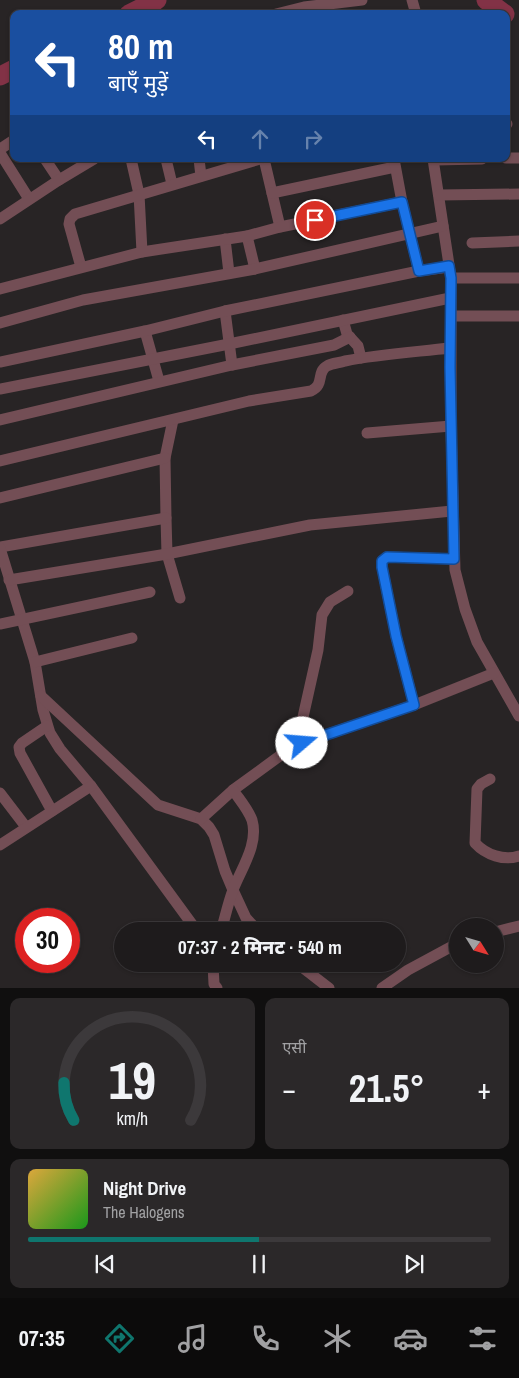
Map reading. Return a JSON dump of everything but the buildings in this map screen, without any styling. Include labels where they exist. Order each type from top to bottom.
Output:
[{"type":"street","points":[[304,10],[362,0]]},
{"type":"street","points":[[0,153],[29,199]]},
{"type":"street","points":[[47,162],[58,180]]},
{"type":"street","points":[[0,219],[58,180],[89,162]]},
{"type":"street","points":[[132,162],[139,194],[142,252]]},
{"type":"street","points":[[167,162],[172,184]]},
{"type":"street","points":[[199,162],[201,176]]},
{"type":"street","points":[[81,267],[69,224],[74,214],[201,176],[233,162]]},
{"type":"street","points":[[263,162],[280,227]]},
{"type":"street","points":[[434,162],[450,272],[452,511],[455,570],[477,642],[519,716]]},
{"type":"street","points":[[272,193],[395,163],[402,202],[419,271]]},
{"type":"street","points":[[439,195],[519,194]]},
{"type":"street","points":[[0,289],[142,252],[247,236],[280,227],[402,202]]},
{"type":"street","points":[[0,323],[83,300],[255,269],[443,226]]},
{"type":"street","points":[[247,236],[255,269]]},
{"type":"street","points":[[225,239],[229,273]]},
{"type":"street","points":[[472,243],[519,241]]},
{"type":"street","points":[[0,362],[145,331],[225,311],[419,271],[519,278]]},
{"type":"street","points":[[0,389],[450,298]]},
{"type":"street","points":[[225,311],[232,365]]},
{"type":"street","points":[[451,316],[519,316]]},
{"type":"street","points":[[343,320],[345,331],[358,346],[362,358]]},
{"type":"street","points":[[145,331],[160,381]]},
{"type":"street","points":[[0,420],[160,381],[334,345],[350,337]]},
{"type":"street","points":[[0,461],[250,401],[311,391],[320,383],[323,369],[328,365],[362,358],[450,348]]},
{"type":"street","points":[[173,420],[165,458],[167,554],[180,598]]},
{"type":"street","points":[[367,433],[451,426]]},
{"type":"street","points":[[0,498],[165,458]]},
{"type":"street","points":[[6,584],[310,525],[452,511]]},
{"type":"street","points":[[166,518],[0,548],[6,584],[21,619],[35,662],[48,726],[60,749],[91,786],[190,922]]},
{"type":"street","points":[[414,705],[396,636],[382,561],[387,557],[454,559]]},
{"type":"street","points":[[302,743],[301,726],[318,650],[322,615],[330,602],[348,591]]},
{"type":"street","points":[[0,624],[150,592]]},
{"type":"street","points":[[35,662],[132,638]]},
{"type":"street","points":[[200,819],[233,790],[281,755],[302,743],[414,705],[494,673]]},
{"type":"street","points":[[41,696],[158,806],[200,819],[209,827],[214,835],[233,890],[250,922]]},
{"type":"street","points":[[48,726],[19,747],[20,753],[52,811]]},
{"type":"street","points":[[490,778],[477,789],[475,843],[480,848],[505,859],[519,856]]},
{"type":"street","points":[[0,845],[91,786]]},
{"type":"street","points":[[224,922],[233,890],[244,866],[253,833],[250,815],[233,790]]},
{"type":"street","points":[[0,793],[26,828]]},
{"type":"street","points":[[504,930],[519,926]]},
{"type":"street","points":[[382,988],[408,970],[449,948]]},
{"type":"street","points":[[213,972],[214,984],[217,988]]},
{"type":"street","points":[[308,972],[329,988]]},
{"type":"waterway","points":[[137,10],[157,0]]},
{"type":"waterway","points":[[486,0],[500,10]]},
{"type":"waterway","points":[[0,76],[10,71]]},
{"type":"route","points":[[302,743],[414,705],[396,636],[382,561],[387,557],[454,559],[450,367],[451,278],[449,266],[419,271],[402,202],[315,220]]}]
